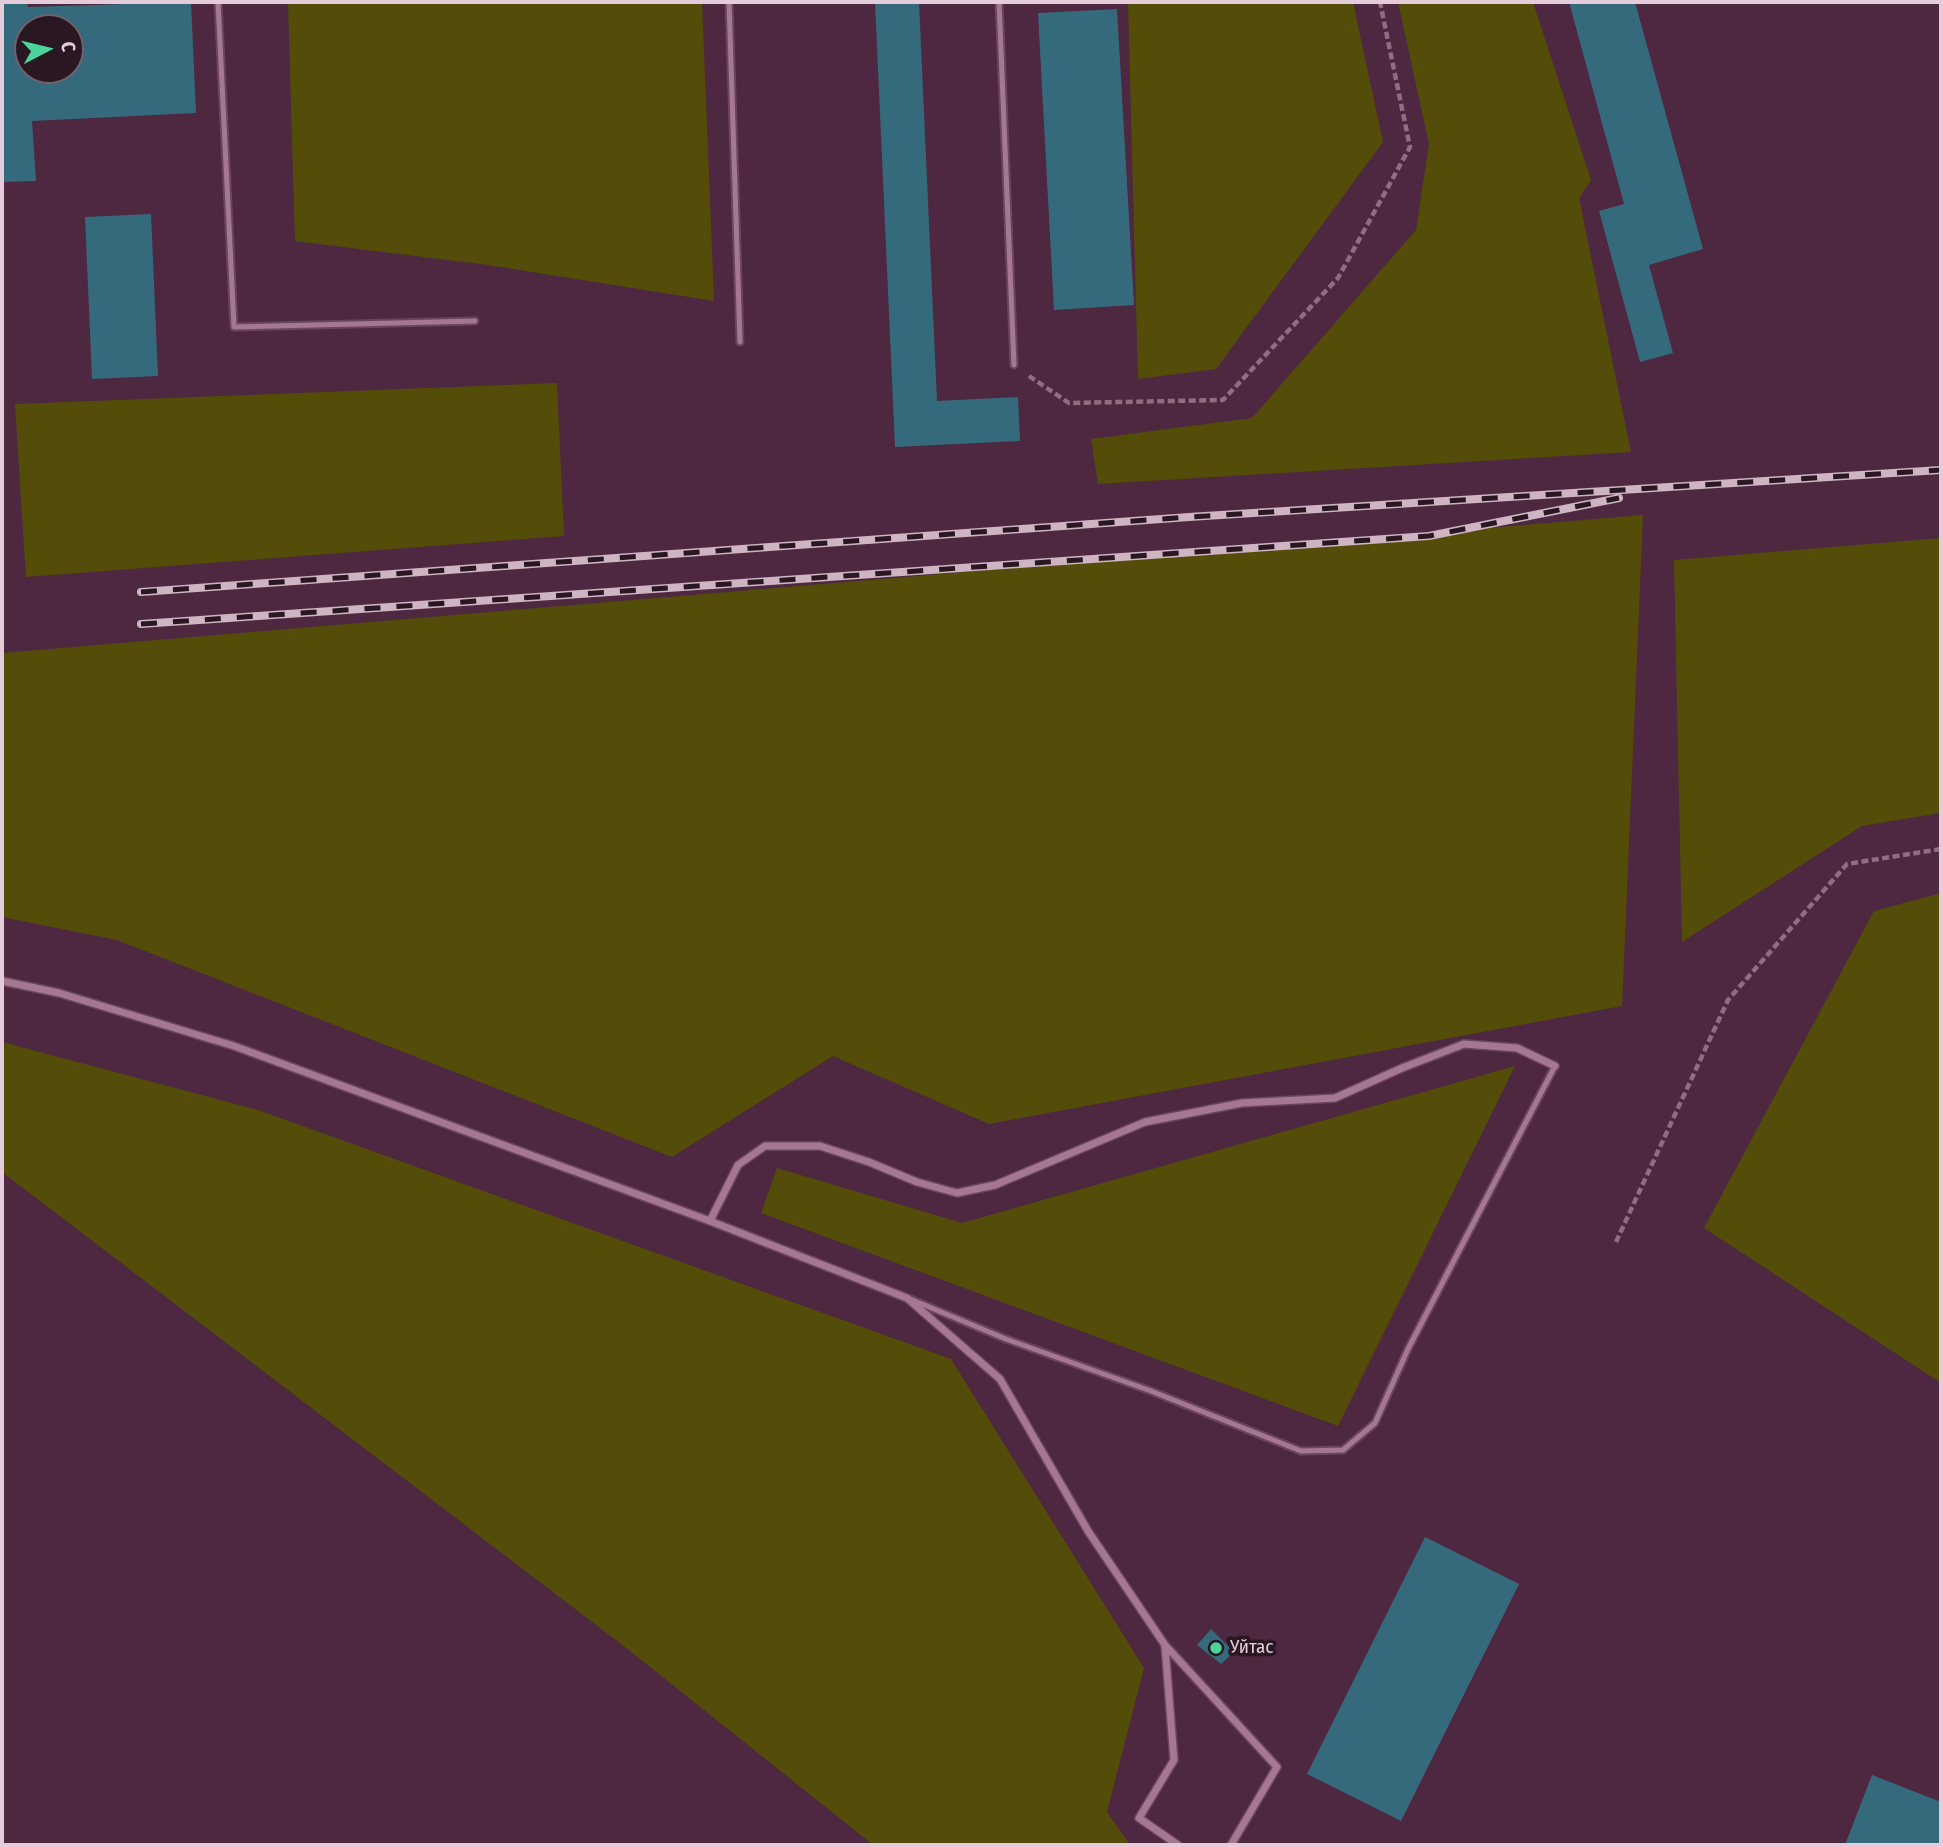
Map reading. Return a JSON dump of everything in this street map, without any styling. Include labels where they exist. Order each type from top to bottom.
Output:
[{"type":"street","points":[[2,981],[59,993],[234,1045],[710,1220],[907,1298],[1000,1378],[1088,1531],[1165,1645],[1276,1767],[1231,1845]]},
{"type":"street","points":[[710,1220],[738,1165],[765,1146],[820,1146],[917,1182],[957,1193],[995,1185],[1145,1122],[1242,1103],[1335,1098],[1464,1044],[1517,1048],[1555,1066]]},
{"type":"street","points":[[1165,1645],[1174,1760],[1139,1818],[1178,1845]]},
{"type":"lane","points":[[218,2],[234,327],[475,321]]},
{"type":"lane","points":[[729,2],[740,342]]},
{"type":"lane","points":[[999,2],[1014,365]]},
{"type":"lane","points":[[907,1298],[1006,1339],[1151,1391],[1301,1451],[1343,1450],[1375,1423],[1408,1349],[1555,1066]]},
{"type":"path","points":[[1014,365],[1069,403],[1223,400],[1338,278],[1410,147],[1380,2]]},
{"type":"path","points":[[1616,1242],[1728,1000],[1847,864],[1941,849]]},
{"type":"shaded area","points":[[288,2],[702,2],[714,301],[488,265],[295,241]]},
{"type":"shaded area","points":[[1128,2],[1353,2],[1383,142],[1216,369],[1138,379]]},
{"type":"shaded area","points":[[1398,2],[1533,2],[1591,180],[1579,198],[1631,452],[1098,484],[1091,439],[1252,418],[1416,230],[1429,144]]},
{"type":"shaded area","points":[[557,383],[564,536],[26,577],[15,404]]},
{"type":"shaded area","points":[[1643,515],[1622,1006],[989,1124],[833,1056],[672,1157],[117,940],[2,917],[2,653]]},
{"type":"shaded area","points":[[1941,538],[1941,813],[1862,826],[1682,942],[1674,560]]},
{"type":"shaded area","points":[[1941,893],[1941,1383],[1704,1228],[1874,911]]},
{"type":"shaded area","points":[[2,1042],[258,1110],[951,1359],[1144,1668],[1107,1812],[1130,1845],[873,1845],[625,1647],[2,1172]]},
{"type":"shaded area","points":[[1515,1066],[1338,1426],[761,1213],[777,1168],[962,1223]]},
{"type":"building","points":[[2,2],[27,2],[28,7],[191,2],[196,113],[32,121],[36,181],[2,182]]},
{"type":"building","points":[[875,2],[919,2],[937,401],[1018,397],[1020,441],[895,447]]},
{"type":"building","points":[[1569,2],[1635,2],[1703,249],[1649,265],[1673,353],[1640,362],[1599,211],[1624,204]]},
{"type":"building","points":[[1117,9],[1134,305],[1054,310],[1038,13]]},
{"type":"building","points":[[151,214],[158,376],[92,379],[85,217]]},
{"type":"building","points":[[1425,1537],[1519,1584],[1401,1821],[1307,1774]]},
{"type":"building","name":"Уйтас","points":[[1211,1629],[1234,1652],[1221,1664],[1197,1645]]},
{"type":"building","points":[[1872,1775],[1941,1802],[1941,1845],[1845,1845]]},
{"type":"railway","points":[[141,592],[1189,517],[1941,470]]},
{"type":"railway","points":[[141,624],[1429,536],[1619,498]]},
{"type":"place","name":"Уйтас","points":[[1216,1648]]}]
